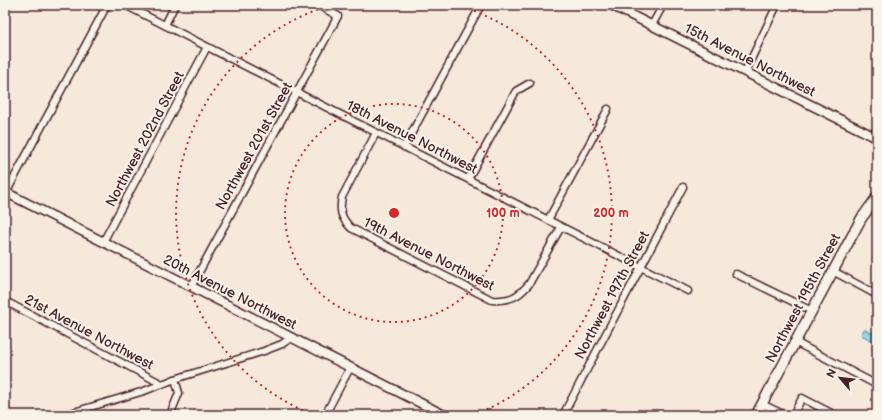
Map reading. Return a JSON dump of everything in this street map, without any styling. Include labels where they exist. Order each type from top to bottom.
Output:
[{"type":"main road","name":"Northwest 195th Street","points":[[756,415],[861,219],[877,197]]},
{"type":"street","points":[[6,192],[107,5]]},
{"type":"street","name":"18th Avenue Northwest","points":[[125,5],[688,291]]},
{"type":"street","points":[[164,25],[175,5]]},
{"type":"street","name":"Northwest 201st Street","points":[[191,287],[338,16],[318,5]]},
{"type":"street","points":[[404,147],[481,5]]},
{"type":"street","name":"15th Avenue Northwest","points":[[611,5],[877,138]]},
{"type":"street","points":[[652,25],[663,5]]},
{"type":"street","points":[[745,72],[776,5]]},
{"type":"street","name":"Northwest 202nd Street","points":[[103,242],[207,47]]},
{"type":"street","points":[[468,179],[516,91],[530,83]]},
{"type":"street","points":[[548,220],[608,109]]},
{"type":"street","name":"19th Avenue Northwest","points":[[376,133],[342,197],[340,205],[344,221],[351,228],[492,300],[504,301],[522,292],[529,284],[561,227]]},
{"type":"street","name":"Northwest 197th Street","points":[[563,415],[682,187]]},
{"type":"street","name":"20th Avenue Northwest","points":[[6,192],[444,415]]},
{"type":"street","points":[[833,271],[877,295]]},
{"type":"street","points":[[736,274],[812,311]]},
{"type":"street","name":"21st Avenue Northwest","points":[[5,301],[162,384]]},
{"type":"street","points":[[64,415],[144,391],[175,379],[264,351],[282,344],[291,338]]},
{"type":"street","points":[[795,342],[877,385]]},
{"type":"street","points":[[325,415],[350,368]]},
{"type":"street","points":[[170,415],[179,393],[175,379]]},
{"type":"street","points":[[793,415],[802,398],[835,415]]},
{"type":"street","points":[[762,404],[784,415]]},
{"type":"water","points":[[864,329],[871,333],[873,332],[877,334],[873,341],[861,335]]}]
